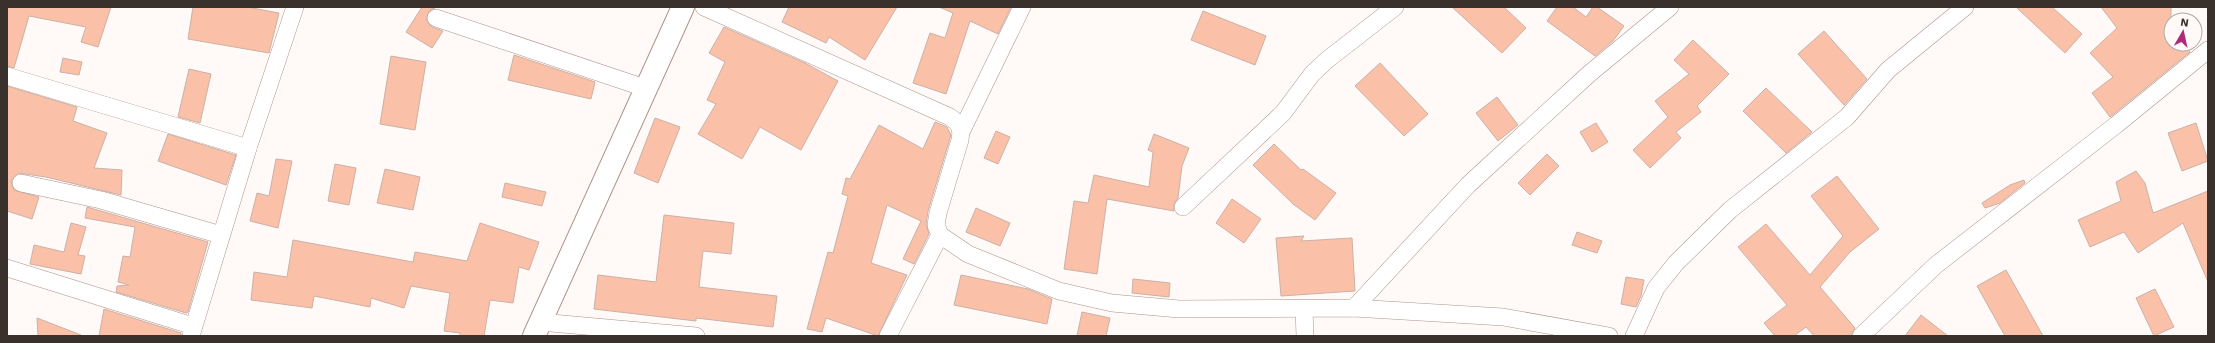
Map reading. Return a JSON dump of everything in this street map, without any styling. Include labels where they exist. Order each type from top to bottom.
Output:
[{"type":"main road","points":[[537,329],[682,7]]},
{"type":"street","points":[[7,268],[192,331],[248,148],[295,7]]},
{"type":"street","points":[[704,7],[950,117],[958,123],[962,130]]},
{"type":"street","points":[[1022,7],[962,130],[938,213],[936,225],[940,235],[968,254],[1059,291],[1112,303],[1179,309],[1354,308],[1503,316],[1609,336]]},
{"type":"street","points":[[1183,207],[1283,113],[1312,74],[1327,60],[1395,7]]},
{"type":"street","points":[[1354,308],[1468,185],[1589,74],[1670,7]]},
{"type":"street","points":[[1634,336],[1656,288],[1676,263],[1730,210],[1847,117],[1888,70],[1965,7]]},
{"type":"street","points":[[436,18],[645,88]]},
{"type":"street","points":[[1861,336],[1936,265],[2116,125],[2208,50]]},
{"type":"street","points":[[7,76],[248,148]]},
{"type":"street","points":[[21,183],[102,200],[221,235]]},
{"type":"street","points":[[888,336],[940,235]]},
{"type":"street","points":[[1304,308],[1305,336]]},
{"type":"street","points":[[537,329],[696,336]]},
{"type":"building","points":[[7,7],[111,7],[98,47],[81,42],[86,27],[29,16],[14,68],[7,66]]},
{"type":"building","points":[[193,7],[247,7],[279,13],[269,53],[188,39]]},
{"type":"building","points":[[422,7],[435,8],[429,11],[426,20],[432,27],[443,31],[432,48],[406,32]]},
{"type":"building","points":[[789,7],[897,7],[865,60],[829,37],[826,43],[782,22]]},
{"type":"building","points":[[939,7],[1011,7],[998,34],[970,21],[946,94],[913,83],[930,33],[945,38],[953,13]]},
{"type":"building","points":[[1452,7],[1504,7],[1526,28],[1502,53]]},
{"type":"building","points":[[1557,7],[1573,7],[1586,17],[1593,7],[1597,7],[1624,26],[1613,41],[1595,56],[1547,21]]},
{"type":"building","points":[[2016,7],[2052,7],[2082,34],[2065,53]]},
{"type":"building","points":[[2101,7],[2171,7],[2171,12],[2163,12],[2163,52],[2190,52],[2110,117],[2092,93],[2113,77],[2090,53],[2117,28]]},
{"type":"building","points":[[1203,11],[1266,36],[1255,65],[1191,40]]},
{"type":"building","points":[[724,27],[805,63],[838,81],[801,150],[760,127],[742,159],[698,134],[716,104],[707,100],[725,62],[709,53]]},
{"type":"building","points":[[1824,31],[1867,79],[1844,105],[1798,54]]},
{"type":"building","points":[[1693,40],[1729,74],[1697,106],[1701,112],[1676,132],[1681,138],[1650,168],[1633,150],[1668,117],[1655,101],[1689,74],[1674,60]]},
{"type":"building","points":[[514,55],[595,82],[591,99],[508,80]]},
{"type":"building","points":[[391,56],[426,62],[415,130],[380,124]]},
{"type":"building","points":[[63,58],[82,62],[79,75],[60,72]]},
{"type":"building","points":[[1380,63],[1428,114],[1404,136],[1355,86]]},
{"type":"building","points":[[189,69],[211,74],[200,123],[178,117]]},
{"type":"building","points":[[7,86],[77,107],[73,121],[107,133],[94,168],[122,170],[121,195],[46,177],[18,173],[11,181],[14,190],[39,197],[32,219],[7,211]]},
{"type":"building","points":[[1766,88],[1812,132],[1786,153],[1743,111]]},
{"type":"building","points":[[1497,97],[1518,125],[1498,141],[1476,113]]},
{"type":"building","points":[[655,118],[680,127],[658,183],[634,173]]},
{"type":"building","points":[[935,122],[947,127],[951,135],[928,211],[926,224],[929,234],[914,264],[903,259],[921,221],[887,205],[871,263],[907,275],[878,336],[826,318],[822,332],[807,329],[828,252],[833,253],[848,196],[842,194],[846,178],[850,179],[879,125],[923,149]]},
{"type":"building","points":[[1596,123],[1608,142],[1592,152],[1580,132]]},
{"type":"building","points":[[2196,123],[2208,161],[2182,171],[2168,133]]},
{"type":"building","points":[[996,131],[1010,137],[998,164],[984,158]]},
{"type":"building","points":[[168,134],[236,155],[226,185],[158,161]]},
{"type":"building","points":[[1154,134],[1189,148],[1182,166],[1178,198],[1174,204],[1174,211],[1107,199],[1097,274],[1064,269],[1074,201],[1088,203],[1094,175],[1149,187],[1153,152],[1148,150]]},
{"type":"building","points":[[1274,144],[1301,170],[1303,169],[1336,193],[1315,220],[1293,204],[1253,165]]},
{"type":"building","points":[[1547,154],[1559,166],[1530,195],[1518,183]]},
{"type":"building","points":[[276,159],[292,161],[278,228],[250,221],[257,193],[269,196]]},
{"type":"building","points":[[335,164],[356,168],[349,205],[328,201]]},
{"type":"building","points":[[385,169],[420,177],[413,210],[377,203]]},
{"type":"building","points":[[2136,171],[2145,183],[2153,213],[2208,191],[2208,282],[2183,223],[2138,253],[2124,232],[2090,247],[2078,220],[2121,201],[2116,182]]},
{"type":"building","points":[[1837,176],[1879,229],[1850,252],[1820,287],[1855,328],[1851,336],[1814,336],[1806,327],[1794,336],[1775,336],[1764,323],[1787,305],[1738,247],[1766,224],[1810,275],[1843,236],[1811,196]]},
{"type":"building","points":[[2024,180],[2025,183],[2000,203],[1985,208],[1982,203],[2010,185]]},
{"type":"building","points":[[505,183],[546,192],[542,206],[502,197]]},
{"type":"building","points":[[1232,199],[1261,219],[1244,243],[1216,223]]},
{"type":"building","points":[[87,207],[208,242],[188,312],[186,313],[116,292],[117,286],[129,285],[118,282],[123,256],[130,257],[135,227],[85,218]]},
{"type":"building","points":[[976,208],[1010,223],[1000,246],[966,232]]},
{"type":"building","points":[[664,215],[734,223],[731,254],[703,251],[699,287],[777,296],[773,327],[696,318],[696,321],[594,309],[598,275],[656,282]]},
{"type":"building","points":[[71,223],[86,227],[78,255],[85,256],[81,274],[30,264],[34,245],[64,252]]},
{"type":"building","points":[[480,223],[539,242],[529,270],[519,267],[513,303],[490,300],[484,336],[460,336],[460,333],[444,331],[450,293],[411,286],[404,308],[371,298],[370,307],[314,296],[312,308],[251,300],[254,272],[287,277],[293,240],[413,262],[415,252],[467,261]]},
{"type":"building","points":[[1577,232],[1602,241],[1597,253],[1572,245]]},
{"type":"building","points":[[1304,236],[1301,241],[1352,238],[1355,291],[1281,296],[1276,238]]},
{"type":"building","points":[[2006,270],[2043,336],[2005,336],[1977,286]]},
{"type":"building","points":[[961,275],[1028,289],[1052,299],[1047,324],[954,305]]},
{"type":"building","points":[[1626,277],[1644,280],[1641,296],[1636,307],[1621,304]]},
{"type":"building","points":[[1133,279],[1170,283],[1169,297],[1132,293]]},
{"type":"building","points":[[2155,289],[2174,327],[2154,336],[2136,298]]},
{"type":"building","points":[[104,309],[181,333],[181,336],[99,336]]},
{"type":"building","points":[[1082,312],[1110,318],[1106,336],[1077,336]]},
{"type":"building","points":[[1921,315],[1948,336],[1905,336]]},
{"type":"building","points":[[37,318],[81,335],[81,336],[38,336]]}]
